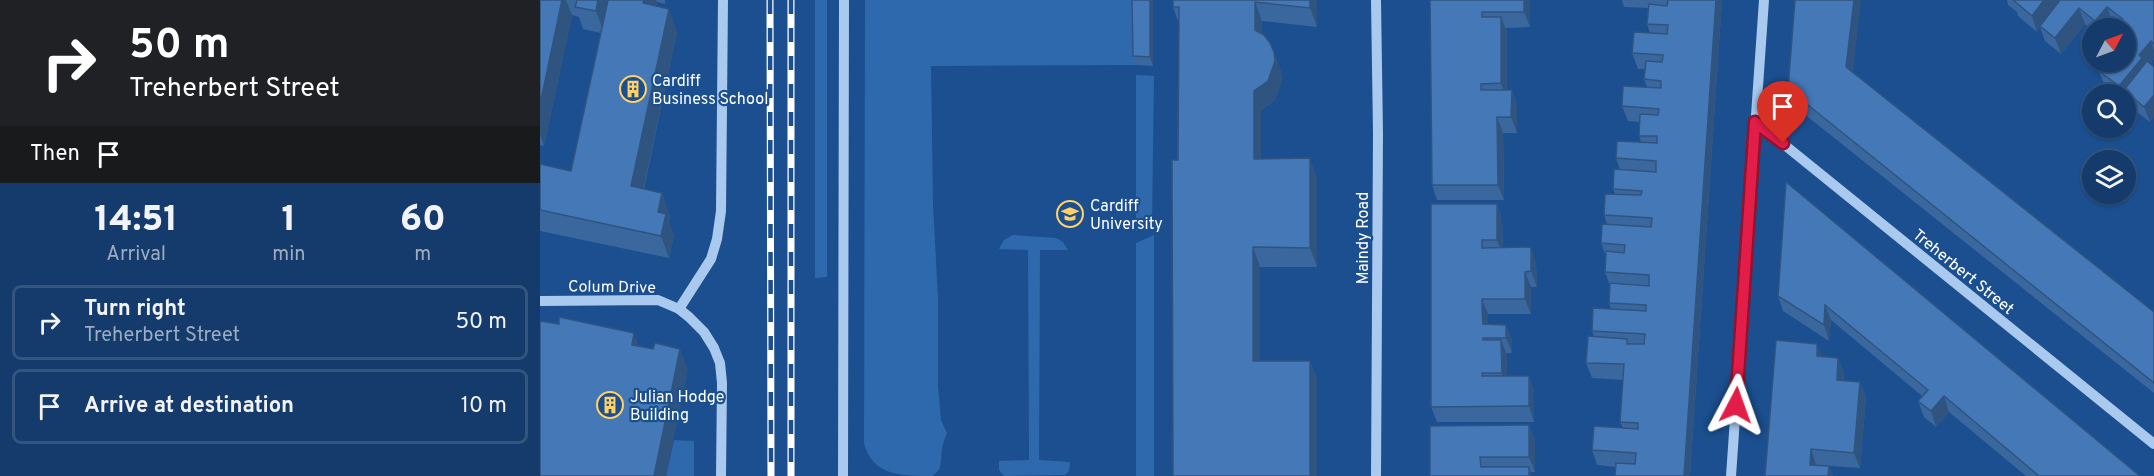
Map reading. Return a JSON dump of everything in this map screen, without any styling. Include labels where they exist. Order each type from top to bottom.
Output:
[{"type":"street","points":[[680,309],[711,259],[721,211],[723,0]]},
{"type":"street","points":[[843,476],[844,0]]},
{"type":"street","name":"Maindy Road","points":[[1376,0],[1378,133],[1376,476]]},
{"type":"street","points":[[1731,476],[1764,0]]},
{"type":"street","name":"Treherbert Street","points":[[1755,122],[2154,444]]},
{"type":"street","name":"Colum Drive","points":[[540,301],[658,300],[680,309],[704,332],[720,363],[722,383],[721,476]]},
{"type":"shaded area","points":[[815,0],[827,0],[827,277],[815,278]]},
{"type":"shaded area","points":[[865,0],[1135,0],[1136,65],[931,66],[933,204],[938,299],[938,386],[941,420],[947,433],[942,448],[940,467],[932,476],[899,474],[881,468],[868,454],[864,443]]},
{"type":"shaded area","points":[[1136,75],[1154,76],[1152,225],[1136,231]]},
{"type":"shaded area","points":[[1013,235],[1056,238],[1063,242],[1068,250],[1040,250],[1039,460],[1070,462],[1069,471],[1065,475],[1004,476],[999,470],[999,461],[1029,460],[1028,250],[999,249],[1004,240]]},
{"type":"shaded area","points":[[1154,235],[1154,476],[1136,476],[1136,243]]},
{"type":"shaded area","points":[[674,440],[694,441],[694,476],[666,476]]},
{"type":"building","points":[[540,0],[562,0],[540,105]]},
{"type":"building","points":[[577,0],[598,0],[596,11],[575,7]]},
{"type":"building","points":[[608,0],[644,0],[643,3],[669,9],[631,186],[662,193],[658,212],[666,214],[661,236],[540,210],[540,164],[571,171]]},
{"type":"building","points":[[1132,0],[1150,0],[1150,57],[1133,56]]},
{"type":"building","points":[[1173,0],[1310,0],[1310,8],[1255,2],[1255,30],[1264,35],[1270,43],[1275,61],[1268,81],[1254,91],[1254,159],[1310,158],[1310,248],[1253,247],[1253,361],[1310,361],[1310,476],[1173,476],[1172,160],[1178,160],[1179,7],[1173,7]]},
{"type":"building","points":[[1430,0],[1524,0],[1524,12],[1482,12],[1482,17],[1501,17],[1501,83],[1481,84],[1481,90],[1512,90],[1511,117],[1497,117],[1498,185],[1432,185]]},
{"type":"building","points":[[1668,0],[1716,0],[1684,476],[1615,476],[1616,463],[1635,464],[1636,453],[1592,450],[1594,426],[1638,429],[1638,423],[1620,422],[1624,364],[1586,363],[1588,336],[1627,339],[1627,344],[1644,344],[1645,334],[1592,331],[1593,308],[1646,311],[1646,305],[1609,303],[1610,283],[1649,286],[1649,275],[1605,272],[1606,251],[1624,253],[1625,245],[1601,243],[1602,224],[1651,227],[1652,218],[1604,215],[1605,194],[1641,195],[1642,191],[1613,189],[1614,169],[1656,172],[1656,161],[1616,158],[1617,141],[1657,143],[1657,136],[1639,136],[1640,114],[1658,115],[1659,109],[1622,106],[1623,86],[1661,88],[1661,81],[1644,79],[1646,61],[1662,62],[1663,55],[1632,53],[1634,32],[1667,34],[1668,25],[1647,24],[1649,4],[1667,6]]},
{"type":"building","points":[[1795,0],[1854,0],[1846,67],[2154,312],[2154,383],[1788,89]]},
{"type":"building","points":[[2013,0],[2044,0],[2032,16]]},
{"type":"building","points":[[2060,0],[2154,0],[2154,44],[2151,41],[2139,55],[2142,58],[2136,65],[2136,18],[2122,18],[2107,7],[2098,18],[2091,18],[2079,8],[2055,38],[2040,26]]},
{"type":"building","points":[[2147,61],[2154,67],[2154,95],[2144,107],[2136,100],[2136,84],[2129,84]]},
{"type":"building","points":[[2100,72],[2130,72],[2121,84],[2116,84]]},
{"type":"building","points":[[1786,182],[2140,476],[2039,476],[1944,396],[1931,411],[1918,401],[1928,390],[1825,305],[1824,325],[1778,296]]},
{"type":"building","points":[[1431,204],[1497,204],[1497,240],[1482,240],[1482,248],[1531,247],[1531,271],[1525,272],[1525,299],[1482,299],[1483,324],[1506,325],[1506,338],[1483,338],[1483,340],[1501,340],[1502,373],[1482,373],[1482,376],[1529,376],[1529,406],[1431,407]]},
{"type":"building","name":"Julian Hodge Building","points":[[559,317],[634,333],[632,345],[653,349],[655,343],[680,349],[654,476],[540,476],[540,321],[559,324]]},
{"type":"building","points":[[1776,340],[1817,344],[1817,356],[1838,358],[1837,380],[1860,382],[1854,453],[1811,449],[1810,465],[1829,466],[1828,476],[1765,476]]},
{"type":"building","points":[[1529,425],[1529,457],[1480,457],[1481,467],[1529,467],[1529,476],[1430,476],[1430,426]]},
{"type":"railway","points":[[770,0],[771,476]]},
{"type":"railway","points":[[791,0],[791,476]]},
{"type":"place","name":"Cardiff Business School","points":[[633,89]]},
{"type":"place","name":"Cardiff University","points":[[1070,214]]},
{"type":"place","name":"Julian Hodge Building","points":[[610,405]]},
{"type":"route","points":[[1736,405],[1755,122],[1783,143]]}]
